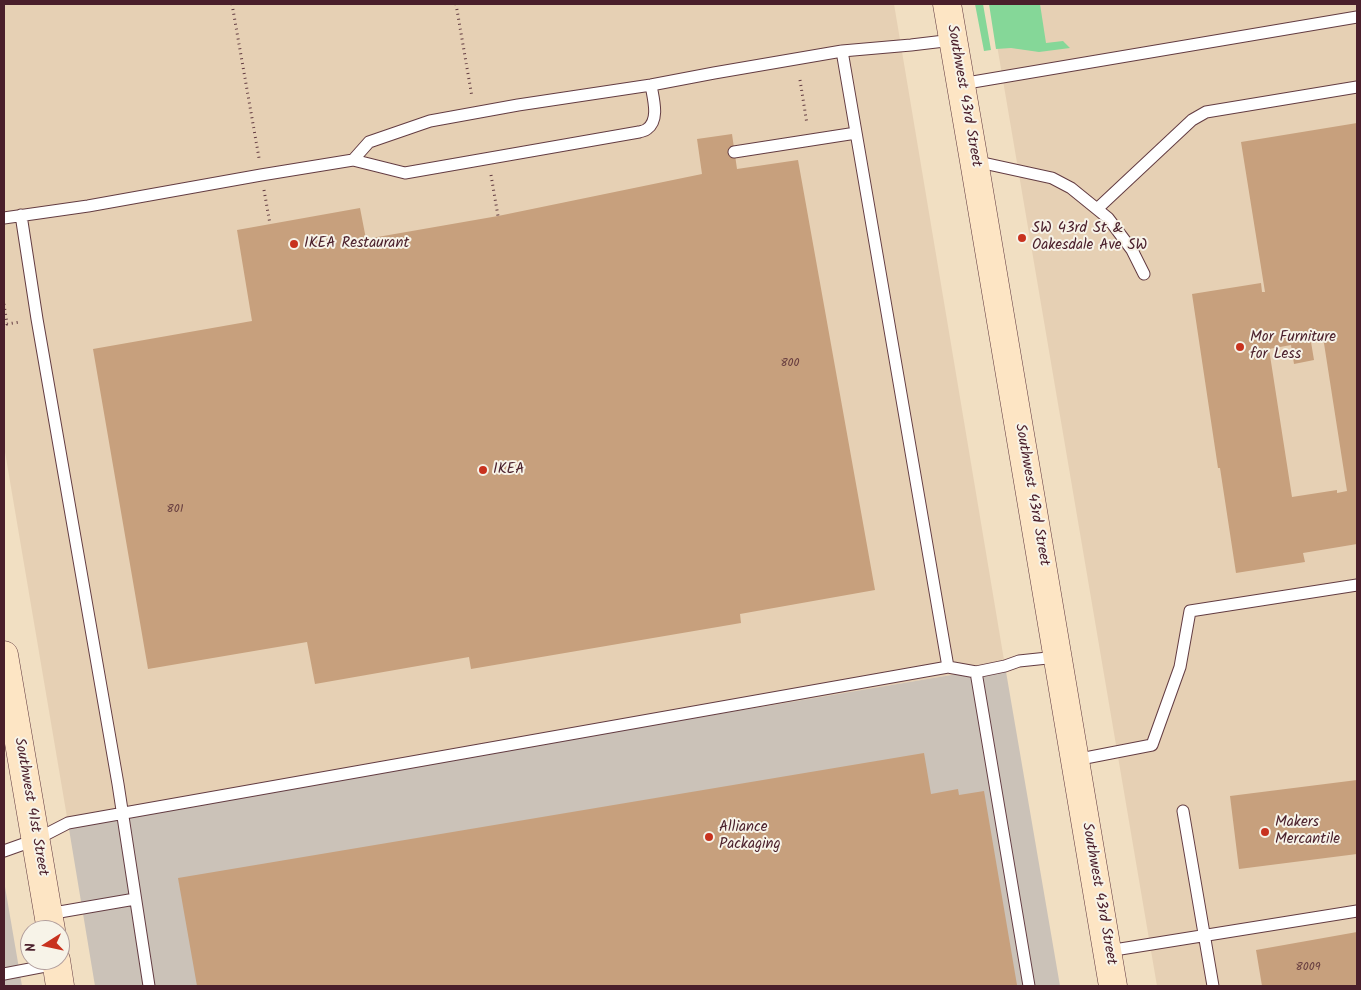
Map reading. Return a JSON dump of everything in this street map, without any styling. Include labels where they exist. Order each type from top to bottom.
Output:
[{"type":"main road","name":"Southwest 43rd Street","points":[[947,4],[1114,986]]},
{"type":"main road","name":"Southwest 41st Street","points":[[4,655],[8,702],[49,920]]},
{"type":"lane","points":[[961,84],[1357,17]]},
{"type":"lane","points":[[353,160],[369,142],[430,121],[518,105],[650,86],[842,51],[953,40]]},
{"type":"lane","points":[[842,51],[948,667]]},
{"type":"lane","points":[[4,218],[88,206],[353,160],[405,173],[639,132],[648,129],[653,121],[655,112],[650,86]]},
{"type":"lane","points":[[1097,209],[1192,120],[1206,112],[1357,87]]},
{"type":"lane","points":[[734,152],[856,133]]},
{"type":"lane","points":[[974,161],[1052,178],[1071,188],[1108,218],[1132,250],[1144,274]]},
{"type":"lane","points":[[21,215],[150,986]]},
{"type":"lane","points":[[1075,760],[1152,745],[1180,666],[1190,611],[1357,585]]},
{"type":"lane","points":[[4,851],[35,840],[68,823],[948,667],[976,672],[1005,666],[1019,660],[1058,657]]},
{"type":"lane","points":[[976,672],[1029,986]]},
{"type":"lane","points":[[1183,811],[1213,986]]},
{"type":"lane","points":[[56,920],[135,899]]},
{"type":"lane","points":[[1108,951],[1357,911]]},
{"type":"lane","points":[[4,974],[57,970]]},
{"type":"path","points":[[232,4],[258,158]]},
{"type":"path","points":[[456,4],[472,97]]},
{"type":"path","points":[[800,80],[810,140]]},
{"type":"path","points":[[490,173],[498,216]]},
{"type":"path","points":[[264,190],[270,224]]},
{"type":"path","points":[[4,304],[7,324],[23,321]]},
{"type":"shaded area","points":[[4,4],[894,4],[1005,666],[68,823],[4,446]]},
{"type":"shaded area","points":[[990,4],[1357,4],[1357,986],[1157,986]]},
{"type":"shaded area","name":"Alliance Packaging","points":[[1005,666],[1060,986],[95,986],[68,823]]},
{"type":"shaded area","points":[[4,881],[22,986],[4,986]]},
{"type":"green space","points":[[975,4],[983,4],[991,50],[984,51]]},
{"type":"green space","points":[[989,4],[1040,4],[1046,43],[1063,41],[1070,48],[1039,52],[1011,48],[996,49]]},
{"type":"building","name":"Mor Furniture for Less","points":[[1357,123],[1357,544],[1303,553],[1305,562],[1236,573],[1192,294],[1261,283],[1262,292],[1265,292],[1241,142]],"holes":[[[1323,337],[1347,491],[1337,493],[1337,490],[1292,497],[1269,349],[1291,345],[1294,364],[1314,360],[1311,342],[1314,342],[1313,338]]]},
{"type":"building","name":"IKEA","points":[[732,134],[737,169],[798,160],[875,590],[740,614],[741,623],[471,669],[469,657],[315,684],[307,642],[148,669],[93,349],[252,321],[237,230],[360,208],[366,239],[498,216],[702,174],[697,139]]},
{"type":"building","name":"Alliance Packaging","points":[[924,753],[931,794],[958,789],[959,795],[984,791],[1017,985],[197,986],[178,878]]},
{"type":"building","points":[[1357,780],[1357,854],[1239,869],[1230,796]]},
{"type":"building","points":[[1357,932],[1357,986],[1262,986],[1256,950]]},
{"type":"place","name":"SW 43rd St & Oakesdale Ave SW","points":[[1022,238]]},
{"type":"place","name":"IKEA Restaurant","points":[[294,244]]},
{"type":"place","name":"Mor Furniture for Less","points":[[1240,347]]},
{"type":"place","name":"IKEA","points":[[483,470]]},
{"type":"place","name":"Makers Mercantile","points":[[1265,832]]},
{"type":"place","name":"Alliance Packaging","points":[[709,837]]}]
